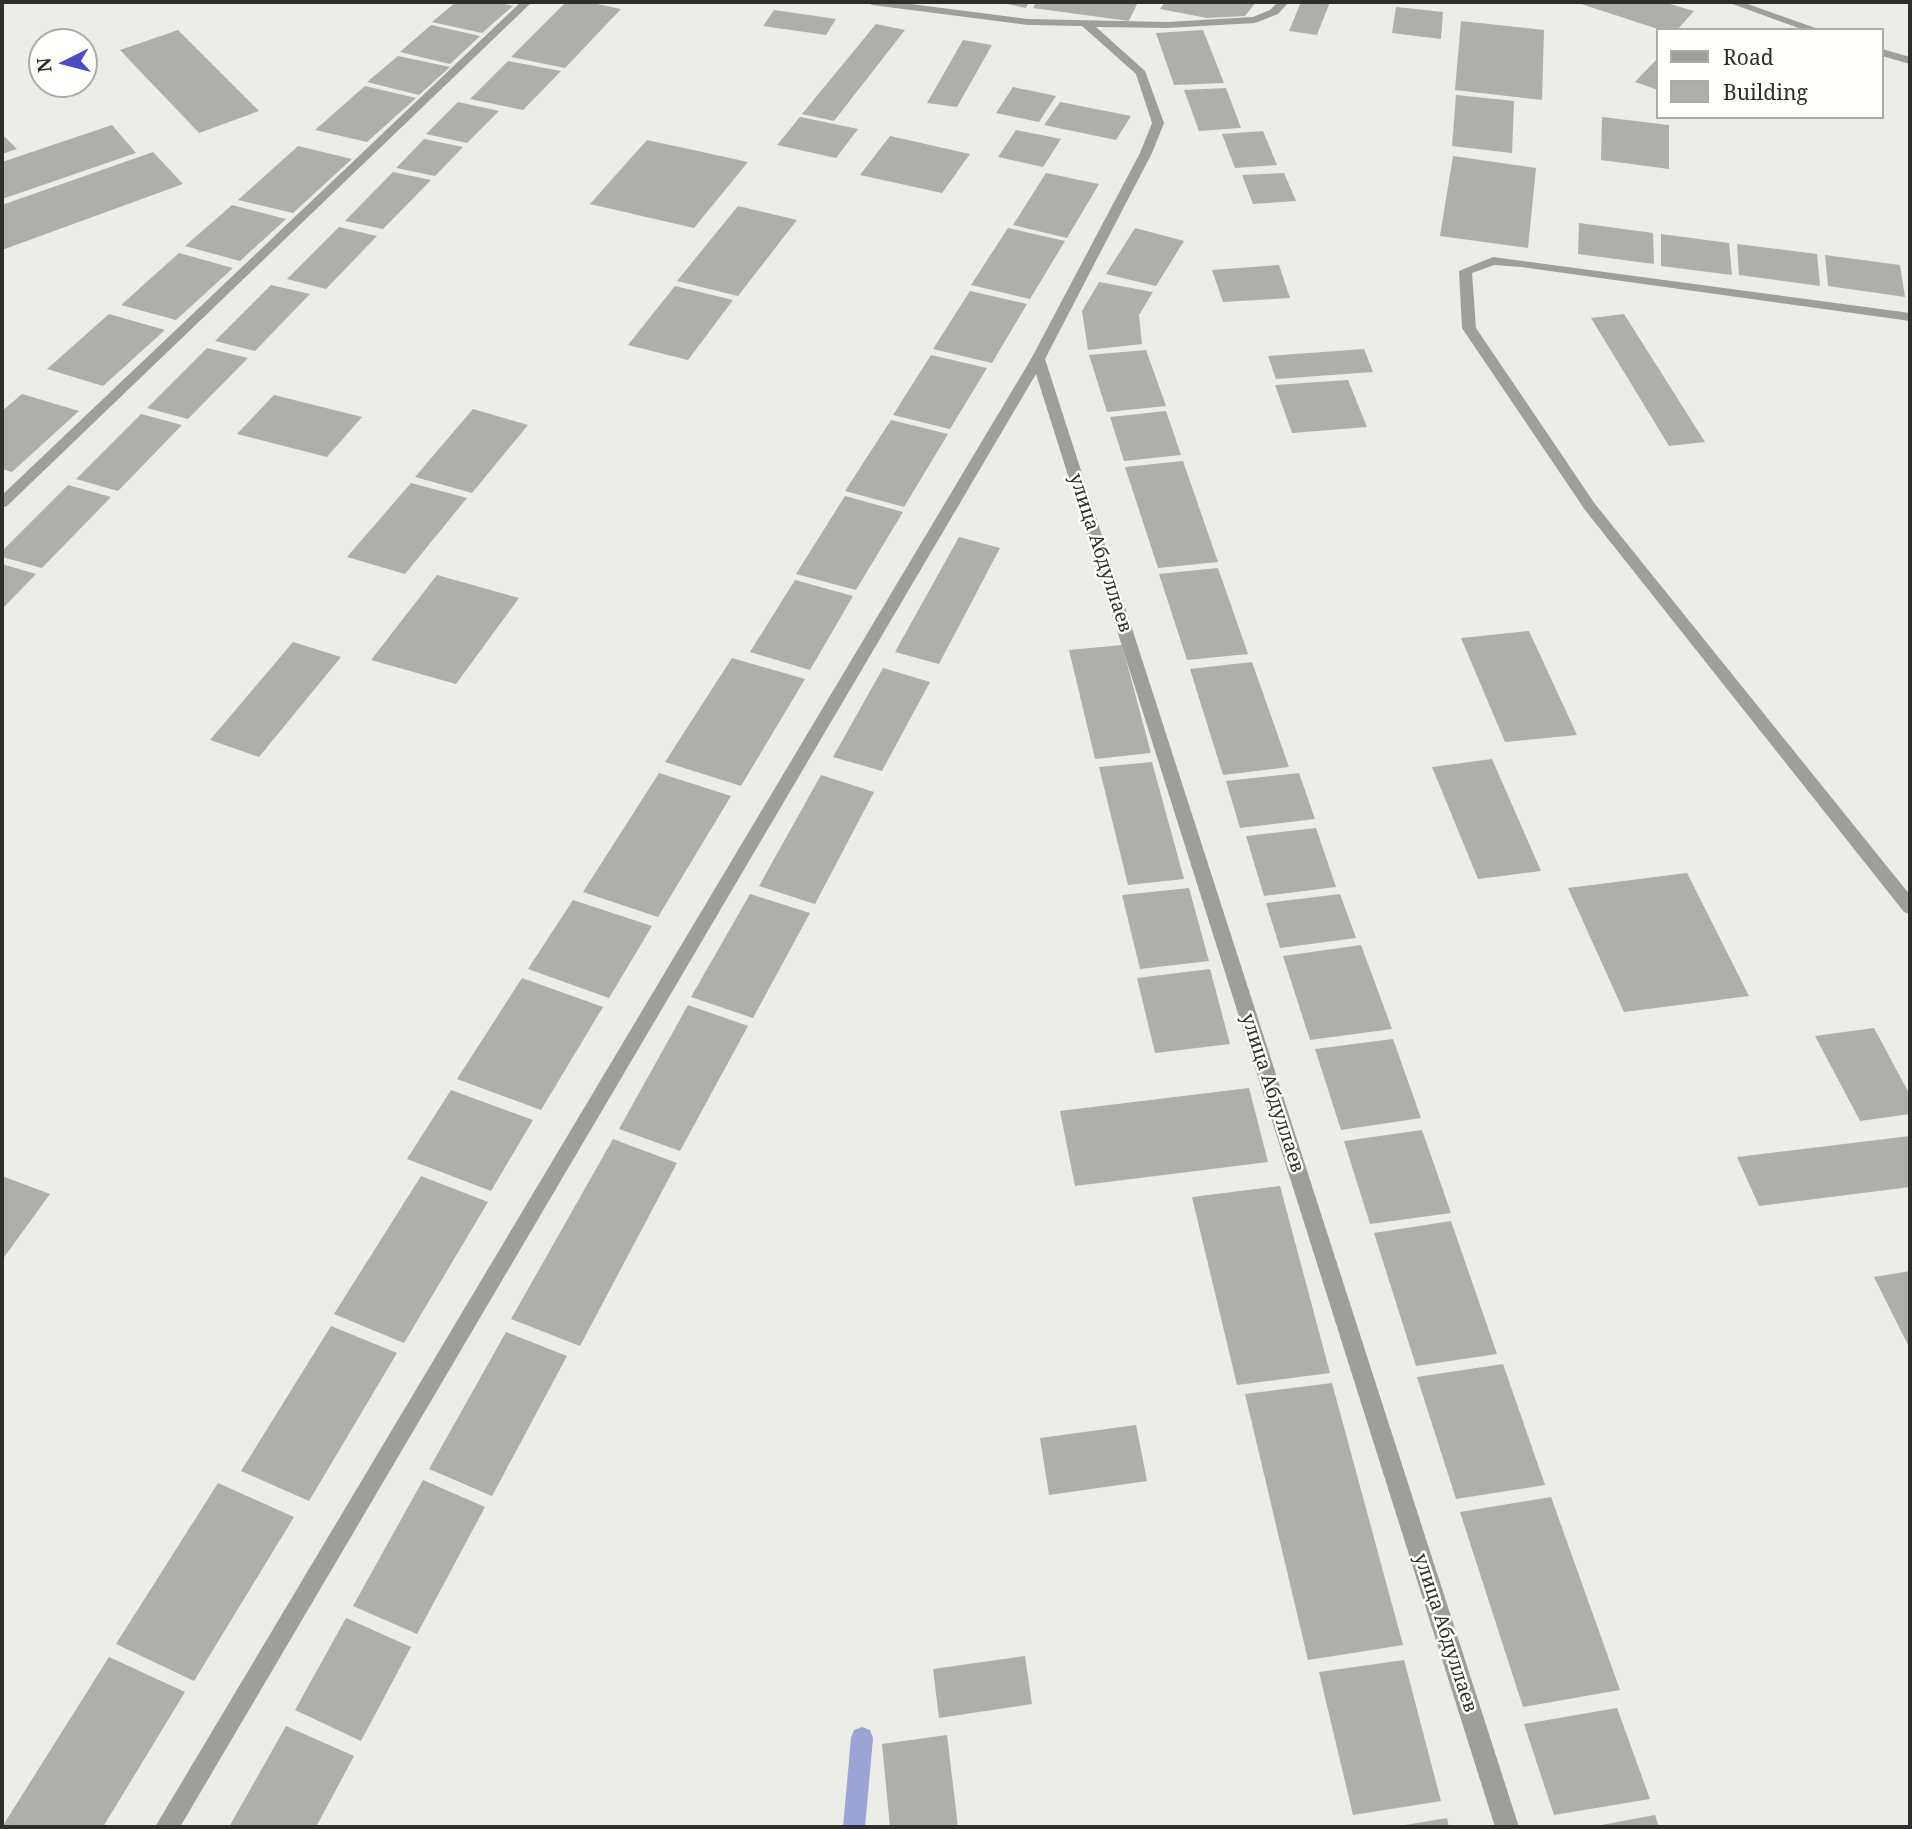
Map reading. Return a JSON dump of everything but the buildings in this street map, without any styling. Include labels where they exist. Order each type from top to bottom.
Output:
[{"type":"street","points":[[2,503],[527,2]]},
{"type":"street","points":[[872,2],[1028,22],[1085,23],[1233,23],[1255,20],[1274,12],[1284,2]]},
{"type":"street","points":[[1732,2],[1810,28]]},
{"type":"street","points":[[167,1827],[1038,359],[1146,153],[1158,123],[1141,72],[1085,23]]},
{"type":"street","points":[[1884,53],[1910,61]]},
{"type":"street","points":[[1910,317],[1521,263],[1493,261],[1465,271],[1469,328],[1590,507],[1910,907]]},
{"type":"street","name":"улица Абдуллаев","points":[[1038,359],[1507,1827]]},
{"type":"waterway","points":[[854,1827],[862,1738]]}]
